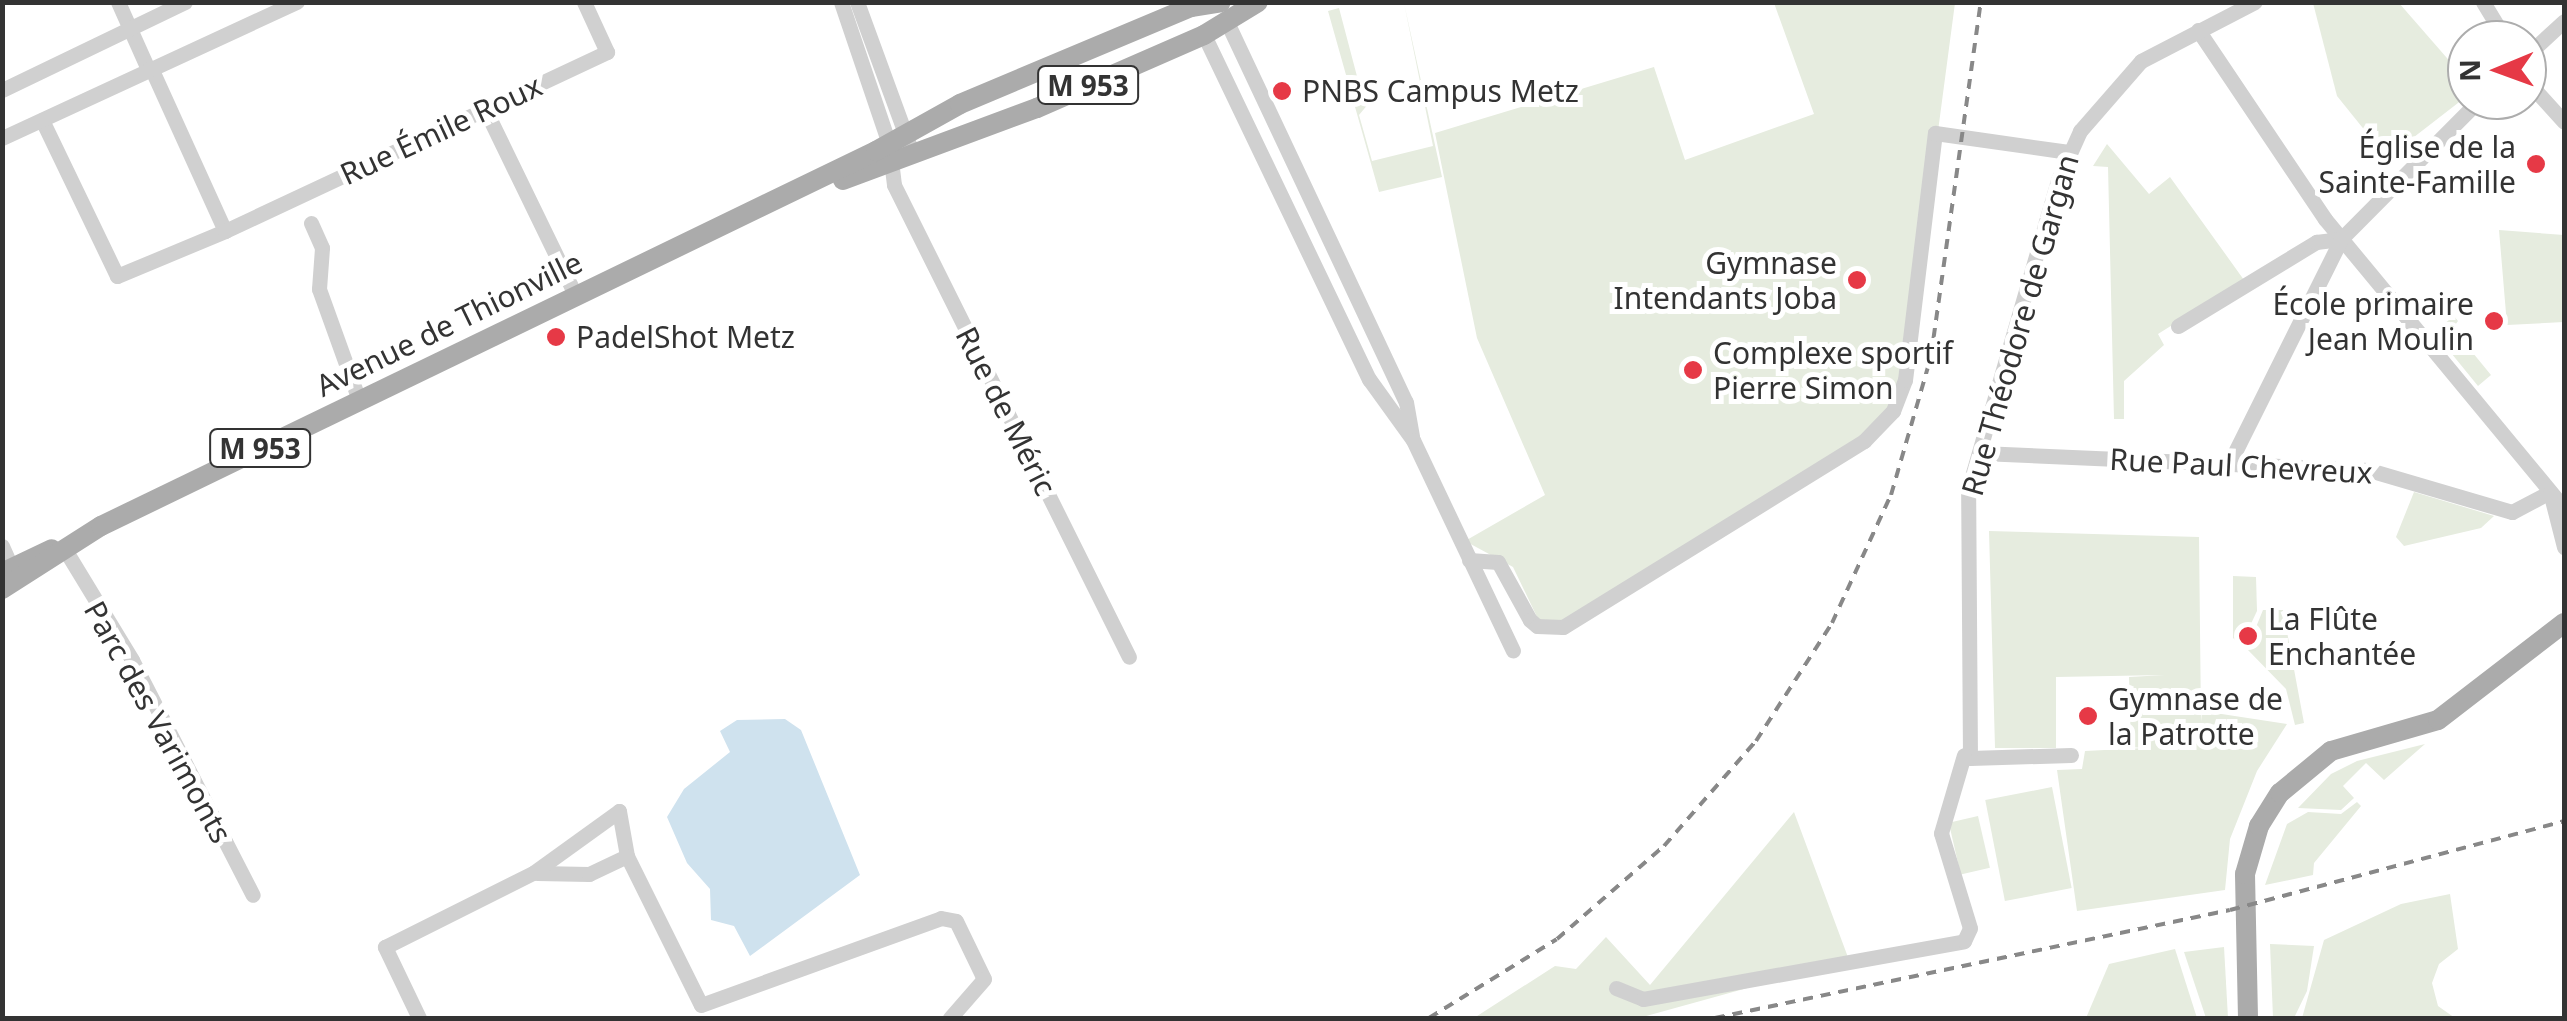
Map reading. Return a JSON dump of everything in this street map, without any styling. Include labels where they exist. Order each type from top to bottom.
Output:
[{"type":"main road","name":"Avenue de Thionville","points":[[900,143],[930,118],[1191,7],[1222,9],[1258,2]]},
{"type":"main road","points":[[1191,7],[1204,35]]},
{"type":"main road","name":"Avenue de Thionville","points":[[9,578],[359,400],[755,210],[900,143],[1204,35],[1222,9]]},
{"type":"main road","points":[[2248,1018],[2246,874],[2259,826],[2280,793],[2331,752],[2438,720],[2564,623]]},
{"type":"street","points":[[118,2],[225,231]]},
{"type":"street","points":[[2,90],[185,2]]},
{"type":"street","points":[[2,138],[297,2]]},
{"type":"street","name":"Rue Émile Roux","points":[[42,120],[117,276],[225,231],[607,52],[584,2]]},
{"type":"street","points":[[841,2],[900,143]]},
{"type":"street","points":[[856,2],[900,143]]},
{"type":"street","name":"Rue Théodore de Gargan","points":[[2071,756],[1970,758],[1966,500],[2069,152],[2118,82],[2165,45],[2255,2]]},
{"type":"street","points":[[1222,9],[1406,402],[1413,440]]},
{"type":"street","points":[[2198,30],[2341,239],[2564,508]]},
{"type":"street","points":[[1204,35],[1368,379],[1413,440],[1510,644],[1530,620]]},
{"type":"street","points":[[486,110],[576,296]]},
{"type":"street","points":[[2229,464],[2341,239],[2459,120]]},
{"type":"street","points":[[1469,560],[1506,568],[1530,620],[1537,626],[1563,626],[1880,428],[1906,380],[1935,133],[2069,152]]},
{"type":"street","name":"Rue de Méric","points":[[900,143],[894,186],[1129,657]]},
{"type":"street","points":[[310,222],[322,248],[318,289],[359,400]]},
{"type":"street","points":[[2178,326],[2316,242],[2341,239]]},
{"type":"street","name":"Rue Paul Chevreux","points":[[1981,453],[2382,472],[2512,512],[2550,492]]},
{"type":"street","points":[[2550,492],[2564,544]]},
{"type":"street","points":[[2,546],[9,578]]},
{"type":"street","name":"Parc des Varimonts","points":[[64,548],[132,660],[253,895]]},
{"type":"street","points":[[1616,988],[1643,1000],[1964,942],[1970,928],[1941,832],[1964,755]]},
{"type":"street","points":[[419,1018],[385,947],[533,873],[602,830],[619,812],[627,856],[701,1005],[942,918],[956,920],[984,979],[950,1018]]},
{"type":"street","points":[[533,873],[589,874],[627,856]]},
{"type":"shaded area","points":[[1404,3],[1442,177],[1379,192],[1328,11],[1339,8],[1363,99],[1374,97],[1359,115],[1372,161],[1433,146]]},
{"type":"shaded area","points":[[1774,3],[1955,3],[1905,380],[1874,435],[1559,623],[1539,621],[1513,567],[1465,541],[1545,495],[1477,338],[1435,133],[1654,67],[1685,160],[1814,114]]},
{"type":"shaded area","points":[[2313,3],[2399,3],[2447,58],[2447,112],[2387,158],[2337,96]]},
{"type":"shaded area","points":[[2107,144],[2149,194],[2170,177],[2244,280],[2158,334],[2164,345],[2124,381],[2124,419],[2114,419],[2108,167],[2093,166]]},
{"type":"shaded area","points":[[2499,230],[2564,235],[2564,322],[2507,325]]},
{"type":"shaded area","points":[[2454,316],[2458,321],[2444,340],[2448,345],[2459,336],[2491,375],[2478,386],[2434,332]]},
{"type":"shaded area","points":[[2414,492],[2494,516],[2481,528],[2404,546],[2396,537]]},
{"type":"shaded area","points":[[1989,531],[2199,537],[2201,722],[2202,711],[2287,724],[2257,771],[2230,839],[2225,890],[2077,911],[2057,770],[2082,769],[2085,751],[2144,748],[2131,747],[2129,677],[2165,675],[2056,677],[2056,748],[1995,748]]},
{"type":"shaded area","points":[[2233,576],[2256,577],[2257,611],[2241,645],[2233,638]]},
{"type":"shaded area","points":[[2263,610],[2283,610],[2304,723],[2295,725],[2286,689],[2247,649]]},
{"type":"shaded area","points":[[2425,744],[2384,780],[2366,763],[2343,786],[2354,798],[2341,810],[2298,808],[2331,774],[2357,761]]},
{"type":"shaded area","points":[[2052,787],[2072,888],[2005,901],[1985,800]]},
{"type":"shaded area","points":[[2357,802],[2361,806],[2314,863],[2313,875],[2265,885],[2287,824],[2308,812],[2341,814]]},
{"type":"shaded area","points":[[1794,812],[1849,960],[1639,1018],[1474,1018],[1555,966],[1576,969],[1606,937],[1650,985]]},
{"type":"shaded area","points":[[1978,816],[1990,868],[1961,874],[1949,823]]},
{"type":"shaded area","points":[[2450,894],[2458,949],[2439,964],[2432,983],[2438,1006],[2455,1018],[2302,1018],[2324,940],[2401,904]]},
{"type":"shaded area","points":[[2270,944],[2314,946],[2307,991],[2294,1018],[2273,1018]]},
{"type":"shaded area","points":[[2224,947],[2228,1018],[2206,1018],[2184,952]]},
{"type":"shaded area","points":[[2175,949],[2197,1018],[2086,1018],[2109,964]]},
{"type":"water","points":[[785,719],[801,730],[860,875],[750,956],[734,926],[711,920],[710,889],[687,863],[667,817],[684,789],[730,752],[720,731],[737,720]]},
{"type":"railway","points":[[1429,1018],[1557,939],[1664,846],[1756,741],[1832,623],[1891,495],[1931,356],[1981,2]]},
{"type":"railway","points":[[1715,1018],[2230,910],[2564,821]]},
{"type":"place","name":"PNBS Campus Metz","points":[[1282,91]]},
{"type":"place","name":"Église de la Sainte-Famille","points":[[2536,164]]},
{"type":"place","name":"Gymnase Intendants Joba","points":[[1857,280]]},
{"type":"place","name":"École primaire Jean Moulin","points":[[2494,321]]},
{"type":"place","name":"PadelShot Metz","points":[[556,337]]},
{"type":"place","name":"Complexe sportif Pierre Simon","points":[[1693,370]]},
{"type":"place","name":"La Flûte Enchantée","points":[[2248,636]]},
{"type":"place","name":"Gymnase de la Patrotte","points":[[2088,716]]}]
